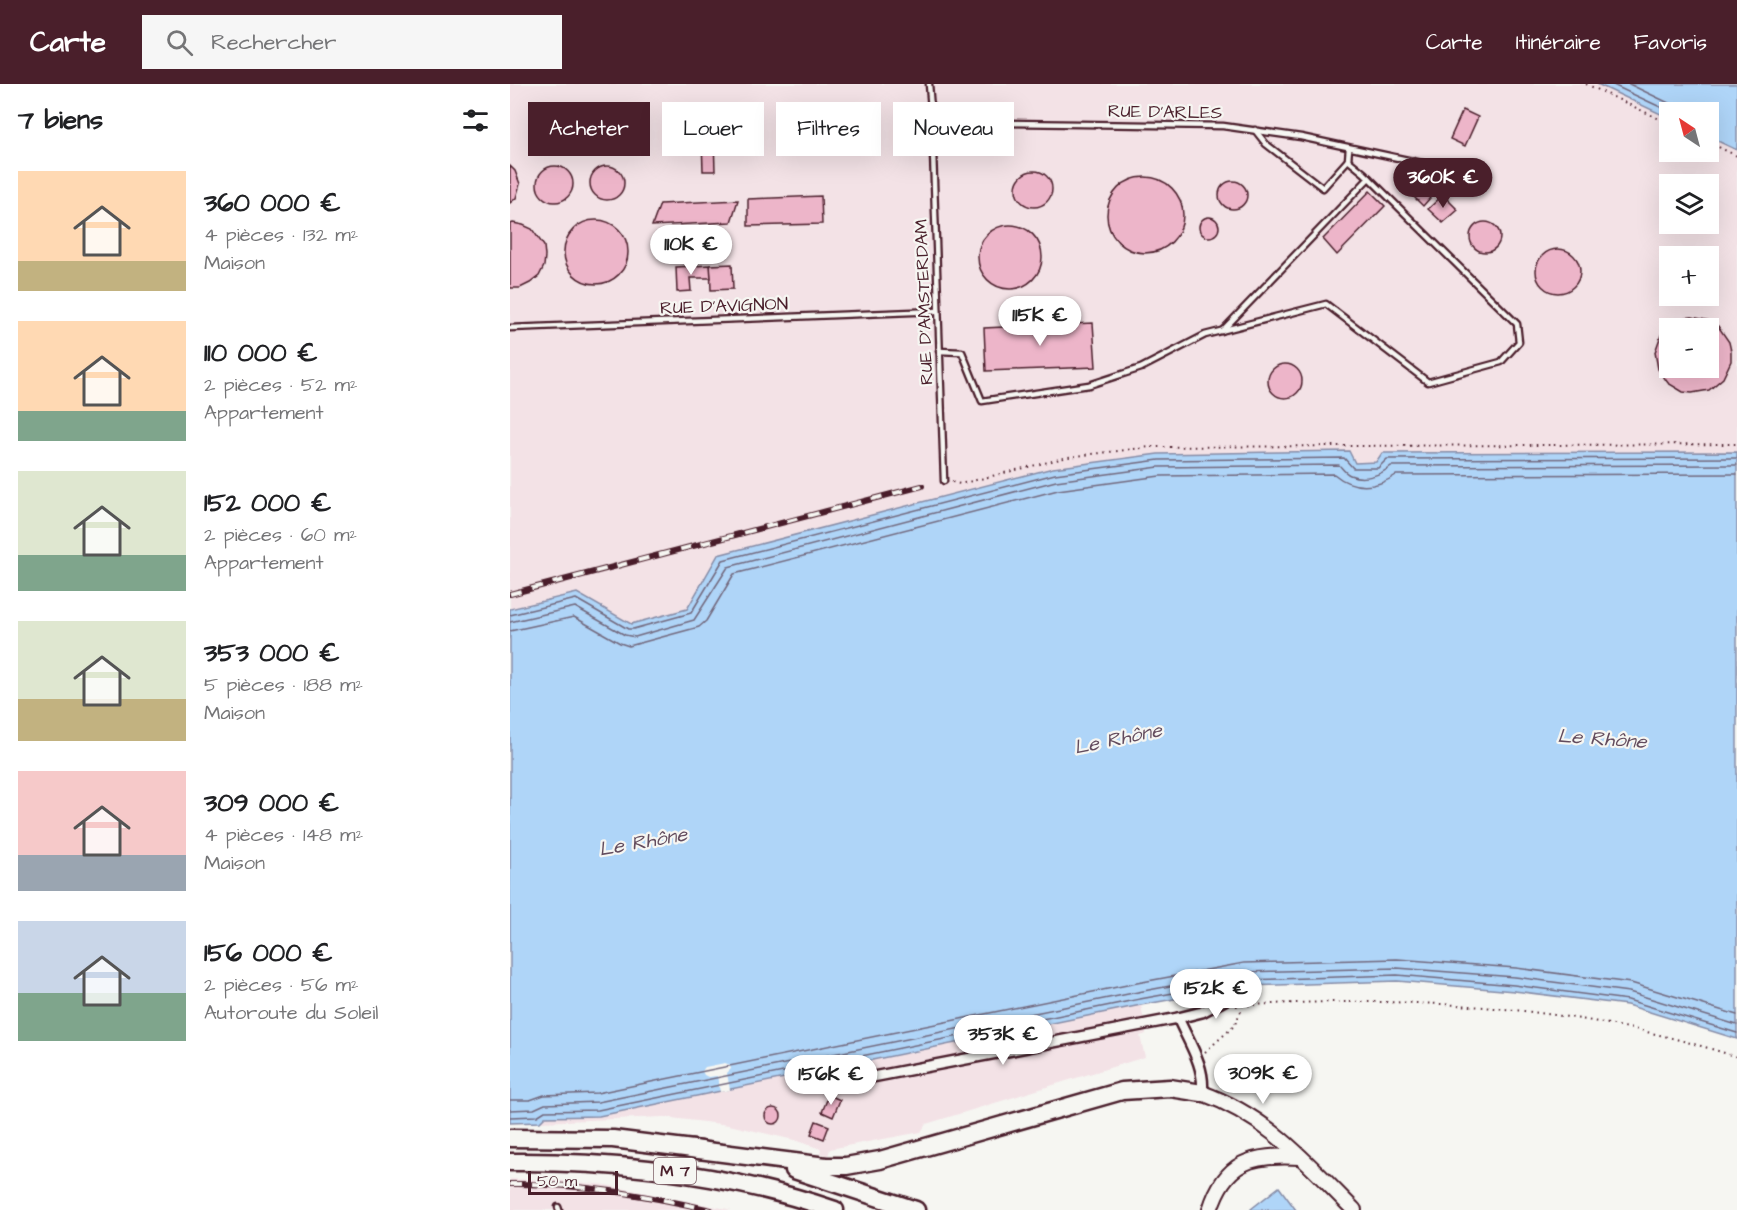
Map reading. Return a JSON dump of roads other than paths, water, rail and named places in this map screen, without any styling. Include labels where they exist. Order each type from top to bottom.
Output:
[{"type":"highway","points":[[690,1149],[826,1166],[846,1166],[880,1160],[1122,1091],[1170,1088],[1202,1092]]},
{"type":"highway","name":"M 7","points":[[510,1138],[613,1140],[690,1149],[755,1160],[809,1174],[916,1210]]},
{"type":"highway","name":"M 7","points":[[510,1162],[593,1163],[676,1172],[765,1189],[835,1210]]},
{"type":"street","points":[[857,1080],[1178,1018],[1202,1012],[1241,991]]},
{"type":"street","points":[[1178,1018],[1197,1060],[1203,1083],[1202,1092],[1224,1100],[1261,1122],[1354,1210]]},
{"type":"street","points":[[1209,1210],[1226,1175],[1237,1166],[1259,1157],[1279,1155],[1300,1157]]},
{"type":"lane","points":[[929,84],[930,102]]},
{"type":"lane","name":"RUE D'ARLES","points":[[1014,123],[1224,126],[1255,130],[1431,165]]},
{"type":"lane","points":[[1255,130],[1266,144],[1323,188],[1348,160],[1349,148]]},
{"type":"lane","name":"RUE D'AMSTERDAM","points":[[933,156],[944,481]]},
{"type":"lane","points":[[939,351],[962,352],[982,401],[1089,385],[1141,368],[1205,335],[1326,304],[1428,382],[1501,362],[1519,342],[1516,324],[1348,160]]},
{"type":"lane","points":[[1222,331],[1369,178]]},
{"type":"lane","name":"RUE D'AVIGNON","points":[[510,328],[938,311]]},
{"type":"water","points":[[1597,84],[1737,84],[1737,150],[1719,142],[1719,102],[1659,102],[1659,113]]},
{"type":"water","name":"Le Rhône","points":[[1349,451],[1355,463],[1376,462],[1382,453],[1737,452],[1737,1039],[1627,1005],[1514,991],[1397,981],[1246,986],[1141,1005],[599,1116],[545,1117],[540,1122],[510,1123],[510,609],[577,593],[631,624],[687,609],[718,555],[1053,468],[1158,454]]},
{"type":"water","points":[[1279,1187],[1296,1210],[1251,1209]]},
{"type":"railway","points":[[510,594],[922,486]]},
{"type":"railway","points":[[510,1184],[611,1191],[711,1210]]}]
